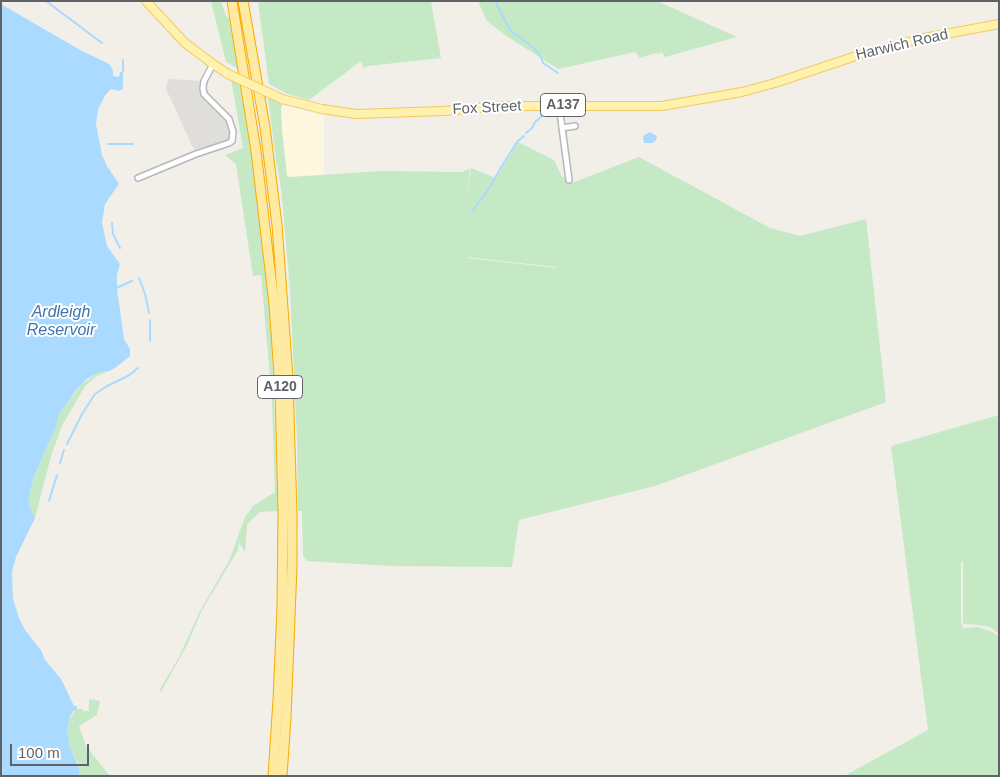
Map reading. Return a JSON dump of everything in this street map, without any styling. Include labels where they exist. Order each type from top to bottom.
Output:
[{"type":"highway","name":"A120","points":[[232,1],[256,151],[274,304],[280,389],[283,511],[282,608],[273,776]]},
{"type":"highway","name":"A120","points":[[243,1],[265,127],[277,225],[288,378],[292,583],[282,776]]},
{"type":"main road","name":"A137","points":[[146,1],[176,35],[213,64]]},
{"type":"main road","name":"Harwich Road","points":[[841,60],[924,38],[999,24]]},
{"type":"main road","name":"Fox Street","points":[[213,64],[228,74],[282,99],[322,110],[356,114],[443,111],[504,106],[560,110],[642,107],[701,100],[760,88],[841,60]]},
{"type":"street","points":[[138,178],[232,141],[233,132],[229,119],[204,94],[202,88],[213,64]]},
{"type":"street","points":[[560,110],[569,180]]},
{"type":"street","points":[[562,128],[575,126]]},
{"type":"shaded area","points":[[168,79],[204,81],[204,94],[229,119],[232,141],[196,154],[166,89]]},
{"type":"shaded area","points":[[280,104],[324,116],[324,176],[285,178]]},
{"type":"green space","points":[[211,1],[221,1],[226,16],[230,19],[241,70],[226,62]]},
{"type":"green space","points":[[258,1],[431,1],[441,58],[368,66],[364,69],[361,61],[309,100],[288,94],[269,84]]},
{"type":"green space","points":[[478,1],[657,1],[737,37],[665,57],[662,52],[640,58],[635,52],[558,69],[505,35],[487,21]]},
{"type":"green space","points":[[231,79],[248,89],[270,290],[278,511],[260,512],[247,524],[245,552],[239,543],[238,550],[202,610],[187,645],[161,692],[159,691],[179,657],[200,611],[229,561],[245,517],[253,506],[275,492],[272,400],[261,275],[253,276],[236,164],[225,155],[243,148]]},
{"type":"green space","points":[[268,98],[283,103],[281,109],[282,130],[287,176],[289,177],[382,171],[461,172],[470,169],[464,208],[471,168],[496,178],[518,142],[554,160],[562,177],[566,179],[567,185],[639,157],[770,228],[800,236],[866,219],[886,402],[655,486],[519,520],[512,567],[393,566],[307,561],[303,555],[302,511],[298,511],[297,441],[290,288],[281,188]],"holes":[[[467,257],[556,267],[557,268]]]},
{"type":"green space","points":[[109,371],[97,376],[85,386],[62,426],[51,456],[35,518],[29,505],[30,491],[59,415],[81,385],[99,372]]},
{"type":"green space","points":[[999,415],[999,634],[990,627],[963,624],[963,561],[961,562],[961,620],[964,628],[978,627],[999,636],[999,776],[844,776],[928,730],[891,446]]},
{"type":"green space","points":[[89,699],[100,701],[97,715],[79,726],[86,746],[110,776],[79,776],[79,766],[70,747],[67,730],[69,721],[75,709],[89,711]]},
{"type":"water","name":"Ardleigh Reservoir","points":[[1,4],[80,50],[109,64],[113,70],[113,76],[119,77],[120,72],[123,72],[123,89],[119,91],[111,89],[106,94],[98,109],[96,124],[102,155],[119,184],[105,204],[102,222],[107,246],[120,264],[117,275],[117,289],[124,339],[130,349],[130,356],[115,368],[99,372],[87,379],[77,389],[59,415],[30,491],[29,505],[35,518],[16,557],[12,572],[13,599],[19,618],[25,630],[41,650],[45,660],[61,679],[74,706],[77,706],[77,709],[73,711],[70,717],[67,730],[70,747],[79,768],[79,776],[1,776]]},
{"type":"water","points":[[650,132],[657,136],[656,140],[652,143],[644,143],[643,136]]},
{"type":"waterway","points":[[46,1],[102,43]]},
{"type":"waterway","points":[[495,1],[510,30],[534,48],[540,55],[543,63],[558,73]]},
{"type":"waterway","points":[[123,60],[123,72]]},
{"type":"waterway","points":[[555,112],[587,110]]},
{"type":"waterway","points":[[600,110],[622,110]]},
{"type":"waterway","points":[[526,133],[541,117],[542,112],[547,112]]},
{"type":"waterway","points":[[472,212],[490,187],[517,142],[524,136]]},
{"type":"waterway","points":[[108,144],[133,144]]},
{"type":"waterway","points":[[112,223],[113,234],[120,248]]},
{"type":"waterway","points":[[139,278],[149,313]]},
{"type":"waterway","points":[[116,288],[132,281]]},
{"type":"waterway","points":[[150,320],[150,341]]},
{"type":"waterway","points":[[67,444],[82,414],[95,394],[128,376],[138,368]]},
{"type":"waterway","points":[[60,463],[64,450]]},
{"type":"waterway","points":[[49,501],[57,475]]}]
